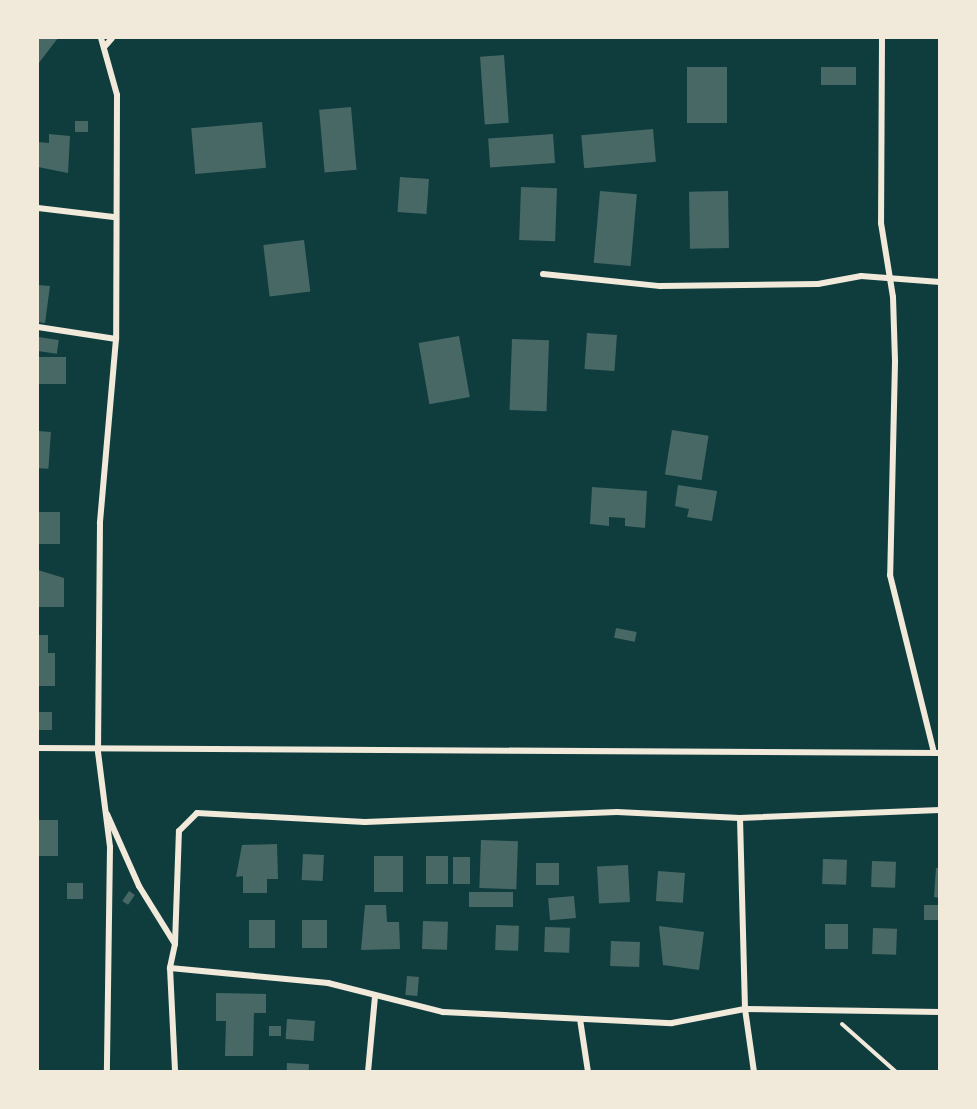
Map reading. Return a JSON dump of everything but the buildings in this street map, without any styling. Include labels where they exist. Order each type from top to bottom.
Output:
[{"type":"street","points":[[101,38],[106,45],[117,95],[113,218],[116,339],[100,523],[98,752],[102,803],[110,847],[107,1071]]},
{"type":"street","points":[[106,45],[112,38]]},
{"type":"street","points":[[38,748],[98,752],[937,753],[890,575],[896,362],[890,280],[880,223],[882,38]]},
{"type":"street","points":[[38,208],[113,218]]},
{"type":"street","points":[[543,274],[660,286],[890,280],[939,282]]},
{"type":"street","points":[[38,327],[116,339]]},
{"type":"street","points":[[102,803],[139,886],[175,944]]},
{"type":"street","points":[[175,1071],[170,968],[175,944],[179,831],[197,813],[364,822],[617,812],[740,818],[939,810]]},
{"type":"street","points":[[740,818],[745,1009],[754,1071]]},
{"type":"street","points":[[170,968],[328,983],[375,997],[443,1012],[672,1023],[745,1009],[939,1012]]},
{"type":"street","points":[[368,1071],[375,997]]},
{"type":"street","points":[[580,1019],[588,1071]]},
{"type":"path","points":[[828,1011],[896,1071]]}]
